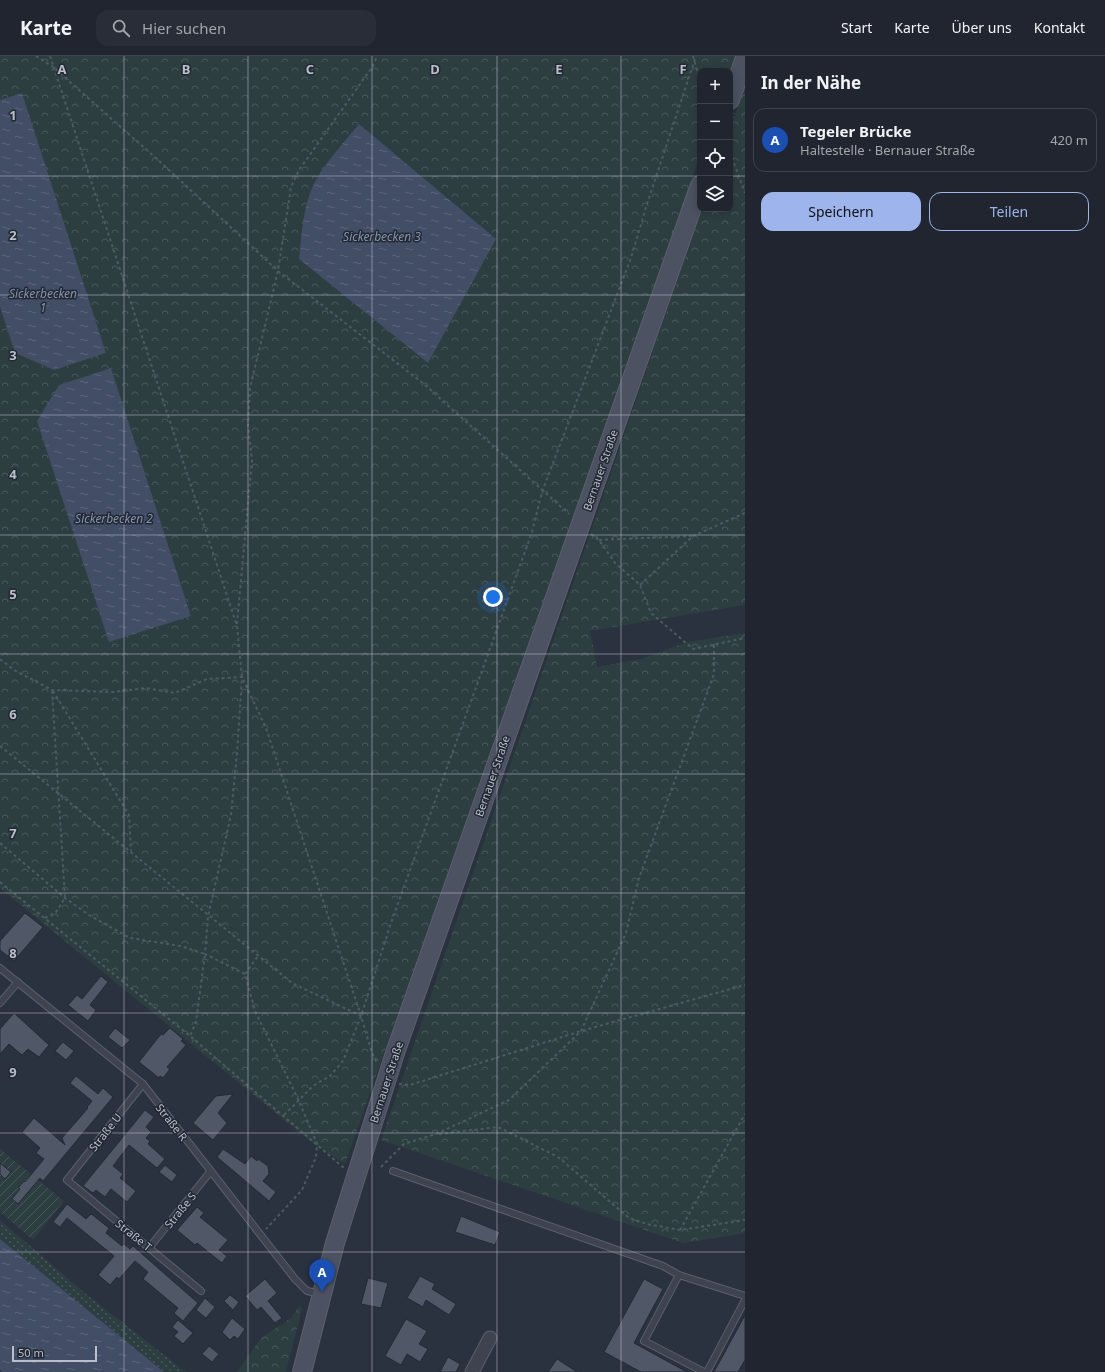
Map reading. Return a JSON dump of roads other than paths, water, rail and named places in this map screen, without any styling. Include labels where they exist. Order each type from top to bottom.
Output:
[{"type":"main road","points":[[733,92],[745,58]]},
{"type":"main road","name":"Bernauer Straße","points":[[302,1372],[321,1294],[356,1173],[388,1076],[697,194]]},
{"type":"street","points":[[472,1372],[490,1338]]},
{"type":"lane","name":"Straße R","points":[[0,968],[143,1084],[210,1172],[295,1279],[307,1291],[321,1294]]},
{"type":"lane","points":[[0,1003],[18,982]]},
{"type":"lane","name":"Straße U","points":[[67,1180],[143,1084]]},
{"type":"lane","points":[[393,1171],[663,1266],[679,1275],[745,1296]]},
{"type":"lane","name":"Straße S","points":[[149,1248],[210,1172]]},
{"type":"lane","name":"Straße T","points":[[67,1180],[201,1290]]},
{"type":"lane","points":[[679,1275],[644,1341],[706,1372],[745,1300]]},
{"type":"water","name":"Sickerbecken 1","points":[[22,93],[106,353],[54,370],[15,353],[0,307],[0,100]]},
{"type":"water","name":"Sickerbecken 3","points":[[359,124],[496,239],[428,363],[299,259],[306,205],[314,184],[328,162]]},
{"type":"water","name":"Sickerbecken 2","points":[[111,368],[191,616],[109,642],[37,421],[59,385]]},
{"type":"water","points":[[0,1239],[164,1372],[3,1372],[0,1370]]},
{"type":"place","name":"Tegeler Brücke","points":[[322,1292]]}]
